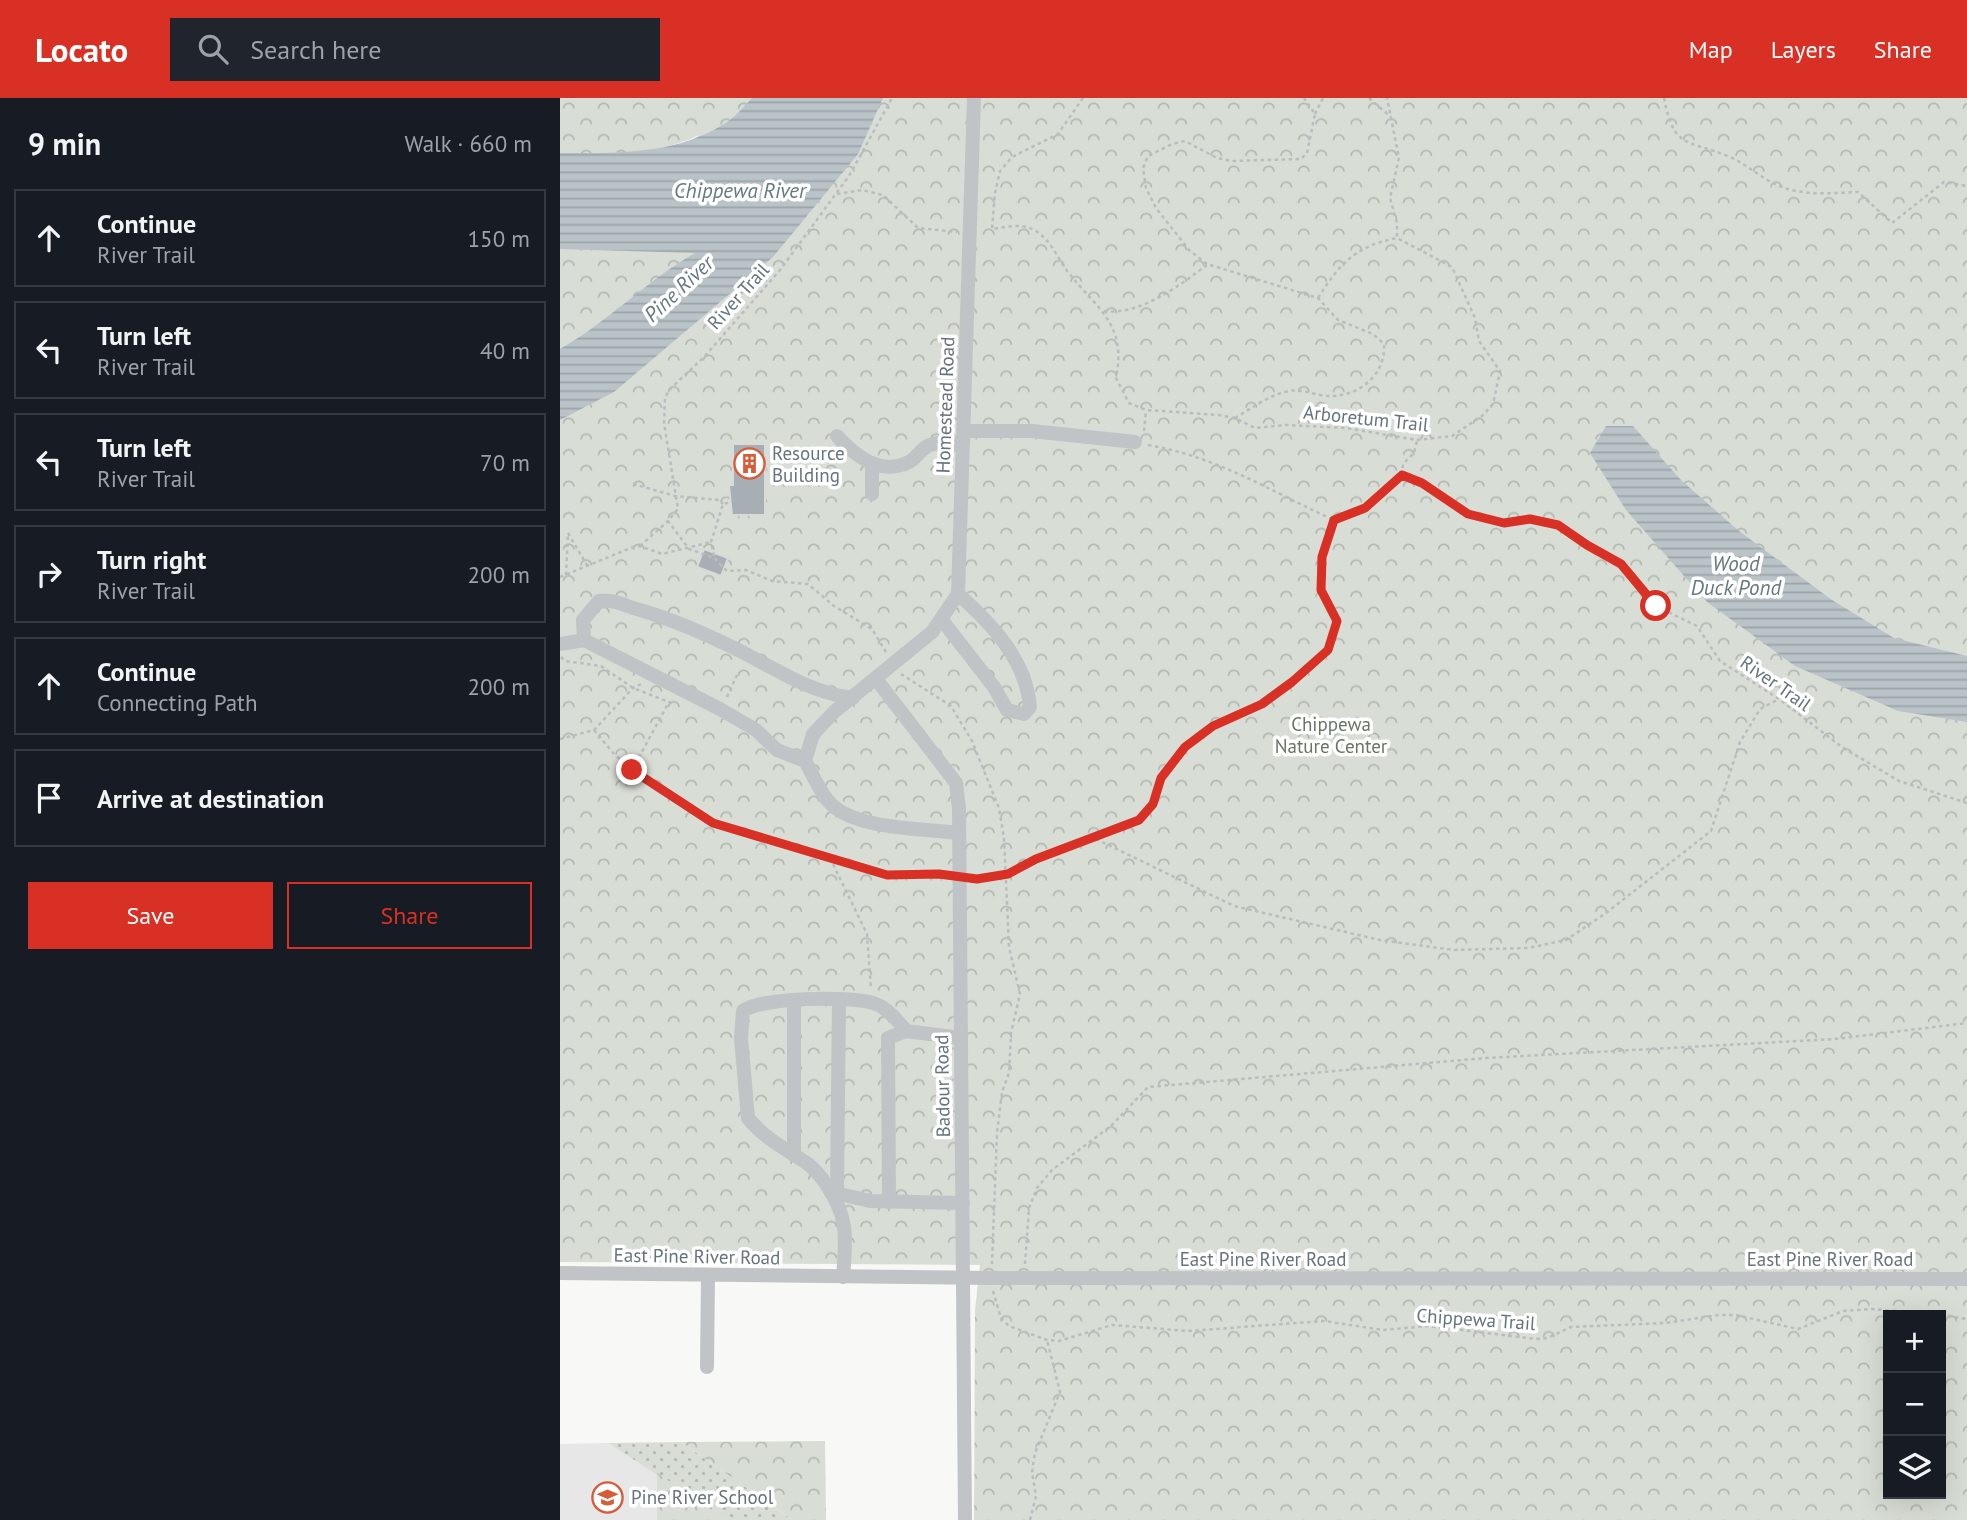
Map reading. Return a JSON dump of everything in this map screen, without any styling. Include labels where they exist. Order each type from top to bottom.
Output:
[{"type":"street","name":"Homestead Road","points":[[805,761],[813,734],[942,620],[958,594],[974,98]]},
{"type":"street","points":[[837,436],[851,452],[872,464],[892,467],[911,462],[926,446],[963,437],[1032,431],[1135,442]]},
{"type":"street","points":[[872,464],[872,494]]},
{"type":"street","points":[[942,620],[994,687],[1007,710],[1024,714],[1030,707],[1028,682],[1008,647],[958,594]]},
{"type":"street","points":[[584,640],[583,620],[590,609],[599,601],[613,599],[661,615],[731,646],[805,687],[826,694],[853,698]]},
{"type":"street","points":[[560,644],[584,640],[657,674],[756,730],[777,750],[805,761],[830,803],[851,817],[904,828],[958,832]]},
{"type":"street","name":"Badour Road","points":[[876,679],[956,783],[965,1520]]},
{"type":"street","points":[[834,1193],[839,1000]]},
{"type":"street","points":[[844,1277],[846,1229],[844,1216],[834,1193],[812,1166],[758,1129],[748,1118],[740,1019],[743,1011],[752,1004],[839,1000],[871,1002],[893,1015],[906,1031]]},
{"type":"street","points":[[794,1002],[794,1155]]},
{"type":"street","points":[[889,1202],[888,1038],[906,1031],[961,1038]]},
{"type":"street","points":[[834,1193],[870,1201],[963,1203]]},
{"type":"street","points":[[846,1229],[855,1209],[870,1201]]},
{"type":"street","name":"East Pine River Road","points":[[560,1273],[964,1278],[1967,1279]]},
{"type":"street","points":[[707,1367],[708,1275]]},
{"type":"path","name":"River Trail","points":[[668,521],[678,509],[664,423],[669,390],[704,356],[780,270],[838,194],[892,98]]},
{"type":"path","points":[[992,229],[1000,172],[1012,157],[1058,134],[1083,98]]},
{"type":"path","points":[[1304,98],[1315,114]]},
{"type":"path","points":[[1235,418],[1277,394],[1293,390],[1333,396],[1350,392],[1376,376],[1385,357],[1384,344],[1374,334],[1338,320],[1318,298],[1207,264],[1189,250],[1156,208],[1146,188],[1143,168],[1148,156],[1172,144],[1185,141],[1217,158],[1232,162],[1301,159],[1309,145],[1315,114],[1323,98]]},
{"type":"path","points":[[1369,98],[1391,117]]},
{"type":"path","points":[[1318,298],[1348,258],[1372,243],[1397,238],[1397,223],[1390,198],[1399,158],[1387,98]]},
{"type":"path","points":[[1664,98],[1669,125],[1686,143],[1731,157],[1782,188],[1814,193],[1858,192],[1892,223],[1944,182],[1967,186]]},
{"type":"path","points":[[838,194],[862,190],[883,195],[918,228],[970,232],[1018,226],[1034,230],[1048,241],[1067,271],[1110,320],[1117,340],[1119,363],[1116,374],[1119,389],[1129,403],[1146,410],[1146,429],[1135,442],[1209,459],[1334,520],[1365,508],[1402,475],[1403,464],[1414,453],[1418,440]]},
{"type":"path","name":"Arboretum Trail","points":[[1146,410],[1235,418],[1255,428],[1286,425],[1346,428],[1418,440],[1452,436],[1482,416],[1493,404],[1500,371],[1479,341],[1475,318],[1452,267],[1397,238]]},
{"type":"path","points":[[1104,311],[1126,309],[1154,299],[1207,264]]},
{"type":"path","name":"River Trail","points":[[1402,475],[1422,483],[1468,514],[1504,523],[1530,519],[1558,525],[1621,564],[1656,606],[1697,626],[1720,661],[1779,699],[1842,747],[1899,781],[1967,803]]},
{"type":"path","points":[[633,484],[675,496],[708,497],[723,504]]},
{"type":"path","points":[[723,504],[732,502]]},
{"type":"path","points":[[560,577],[640,546],[668,521],[690,549],[714,558],[711,542],[723,504]]},
{"type":"path","points":[[594,730],[632,770],[713,823],[887,875],[977,879],[1008,874],[1036,859],[1139,820],[1153,804],[1161,778],[1185,747],[1213,726],[1262,704],[1328,650],[1337,621],[1321,590],[1322,557],[1334,520]]},
{"type":"path","points":[[566,575],[568,533],[588,566]]},
{"type":"path","points":[[640,546],[662,554],[711,542]]},
{"type":"path","points":[[560,650],[565,661],[601,666],[634,688],[674,704]]},
{"type":"path","points":[[720,709],[737,675]]},
{"type":"path","points":[[560,739],[594,730],[634,688]]},
{"type":"path","points":[[1094,838],[1234,906],[1380,940],[1454,950],[1528,948],[1566,940],[1606,913],[1711,831],[1740,742],[1760,709],[1779,699]]},
{"type":"path","points":[[632,770],[669,701]]},
{"type":"path","points":[[830,858],[867,934],[871,1002]]},
{"type":"path","points":[[992,1268],[997,1133],[1020,994],[1009,947],[1005,894],[1008,874]]},
{"type":"path","points":[[1025,1278],[1029,1208],[1037,1188],[1052,1170],[1111,1126],[1147,1087],[1486,1058],[1835,1039],[1967,1023]]},
{"type":"path","name":"Chippewa Trail","points":[[992,1288],[1001,1318],[1009,1326],[1059,1342],[1112,1325],[1188,1331],[1324,1321],[1383,1330],[1428,1326],[1536,1339],[1579,1326],[1666,1323],[1718,1315],[1736,1315],[1798,1329],[1843,1311],[1883,1310]]},
{"type":"path","name":"Chippewa Trail","points":[[1946,1316],[1967,1320]]},
{"type":"path","points":[[1030,1520],[1036,1496],[1032,1472],[1035,1453],[1060,1392],[1047,1340]]},
{"type":"shaded area","name":"Pine River School","points":[[608,1443],[657,1473],[657,1520],[560,1520],[560,1444]]},
{"type":"green space","name":"Chippewa Nature Center","points":[[560,98],[1967,98],[1967,1520],[974,1520],[975,1310],[980,1265],[560,1262],[560,247],[699,135],[666,147],[613,153],[560,153]]},
{"type":"green space","points":[[825,1441],[826,1520],[793,1520],[681,1442]]},
{"type":"green space","points":[[681,1442],[793,1520],[727,1520],[608,1443]]},
{"type":"green space","points":[[657,1473],[727,1520],[657,1520]]},
{"type":"water","name":"Chippewa River","points":[[752,98],[883,98],[858,154],[773,257],[614,392],[560,420],[560,349],[695,253],[560,249],[560,153],[624,152],[686,142],[728,121]]},
{"type":"water","name":"Wood Duck Pond","points":[[1606,426],[1633,426],[1681,480],[1739,531],[1832,600],[1894,638],[1967,656],[1967,722],[1898,711],[1795,666],[1707,602],[1626,510],[1590,453]]},
{"type":"building","name":"Resource Building","points":[[733,444],[765,444],[765,515],[732,515],[729,485],[733,485]]},
{"type":"building","points":[[704,549],[728,558],[721,576],[697,567]]},
{"type":"place","name":"Resource Building","points":[[749,464]]},
{"type":"place","name":"Pine River School","points":[[608,1497]]},
{"type":"route","points":[[632,770],[713,823],[887,875],[939,874],[977,879],[1008,874],[1036,859],[1139,820],[1153,804],[1161,778],[1185,747],[1213,726],[1262,704],[1328,650],[1337,621],[1321,590],[1322,557],[1334,520],[1365,508],[1402,475],[1422,483],[1468,514],[1504,523],[1530,519],[1558,525],[1621,564],[1656,606]]},
{"type":"water label","name":"Pine River","points":[[679,289]]}]
